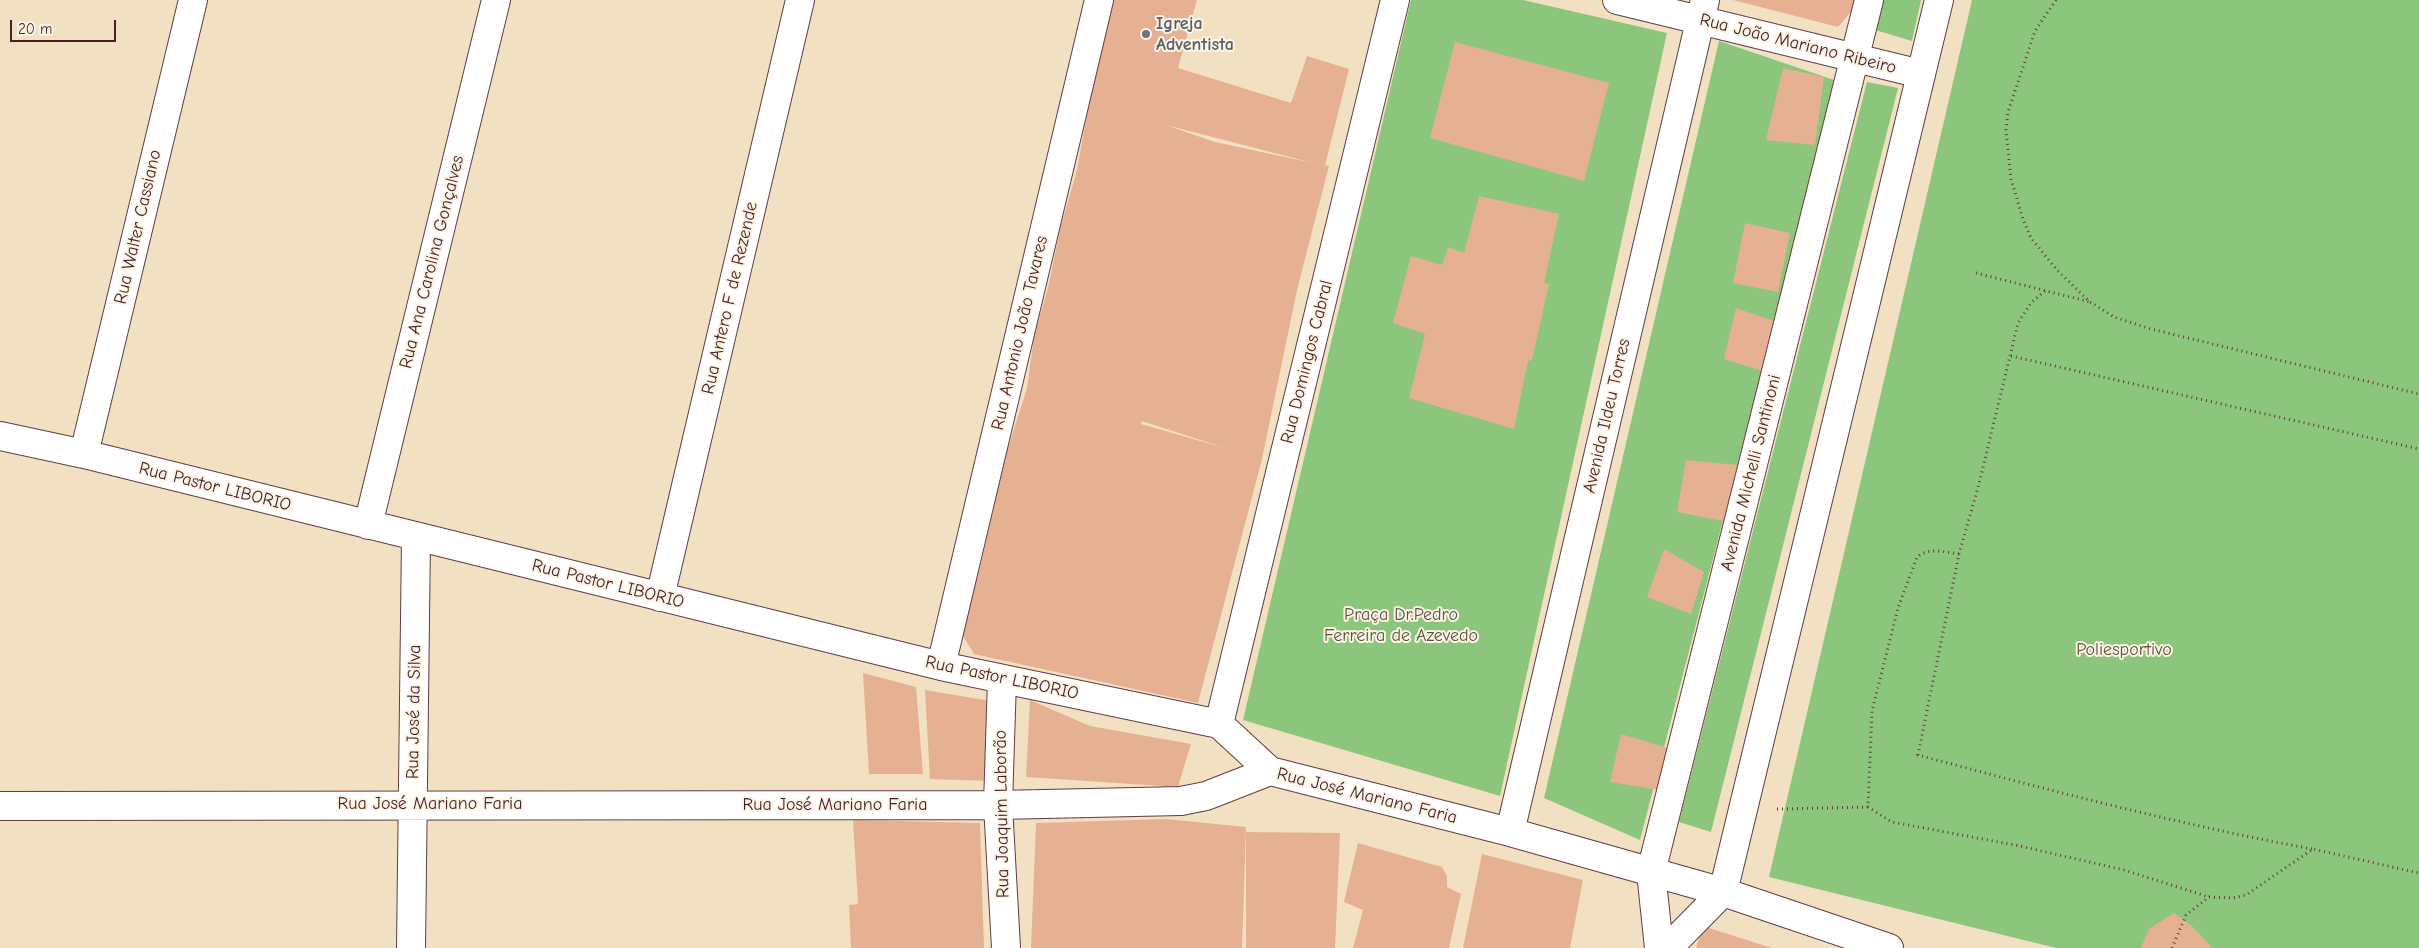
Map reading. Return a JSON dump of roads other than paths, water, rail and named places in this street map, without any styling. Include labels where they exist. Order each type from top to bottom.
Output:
[{"type":"street","name":"Rua Walter Cassiano","points":[[84,454],[193,0]]},
{"type":"street","name":"Rua Ana Carolina Gonçalves","points":[[368,525],[496,0]]},
{"type":"street","name":"Rua Antero F de Rezende","points":[[660,597],[800,0]]},
{"type":"street","name":"Rua Antonio João Tavares","points":[[942,666],[1099,0]]},
{"type":"street","name":"Rua Domingos Cabral","points":[[1219,724],[1395,0]]},
{"type":"street","name":"Rua João Mariano Ribeiro","points":[[1617,0],[1702,10],[1856,57],[1921,74]]},
{"type":"street","name":"Avenida Michelli Santinoni","points":[[1659,948],[1652,872],[1869,0]]},
{"type":"street","points":[[1668,948],[1723,892],[1938,0]]},
{"type":"street","name":"Avenida Ildeu Torres","points":[[1510,832],[1702,10]]},
{"type":"street","name":"Rua Pastor LIBORIO","points":[[0,436],[84,454],[942,666],[1219,724]]},
{"type":"street","name":"Rua José da Silva","points":[[411,948],[416,537]]},
{"type":"street","name":"Rua Joaquim Laborão","points":[[1002,679],[998,805],[1006,948]]},
{"type":"street","points":[[1219,724],[1270,771]]},
{"type":"street","name":"Rua José Mariano Faria","points":[[0,806],[413,804],[998,805],[1181,801],[1206,796],[1270,771],[1510,832],[1723,892],[1889,948]]},
{"type":"place","name":"Igreja Adventista","points":[[1146,34]]},
{"type":"park label","name":"Praça Dr.Pedro Ferreira de Azevedo","points":[[1401,625]]},
{"type":"park label","name":"Poliesportivo","points":[[2124,650]]}]
